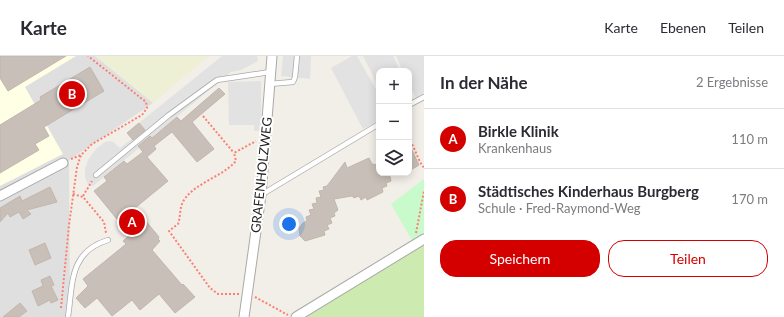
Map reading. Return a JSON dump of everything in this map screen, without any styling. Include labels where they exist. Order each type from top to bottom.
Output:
[{"type":"street","name":"GRAFENHOLZWEG","points":[[244,317],[262,195],[272,56]]},
{"type":"street","points":[[0,196],[63,163]]},
{"type":"street","points":[[296,317],[420,239]]},
{"type":"lane","points":[[269,84],[293,82],[295,77],[297,56]]},
{"type":"lane","points":[[96,175],[169,115],[217,80],[270,72]]},
{"type":"lane","points":[[412,104],[424,97]]},
{"type":"lane","points":[[262,195],[376,126]]},
{"type":"lane","points":[[68,317],[74,271],[78,260],[96,244],[108,240]]},
{"type":"path","points":[[61,311],[73,194],[77,167],[81,155],[92,144],[142,115],[147,108],[146,102],[88,56]]},
{"type":"path","points":[[203,116],[234,154],[236,160],[232,165],[193,190],[180,208],[178,224],[169,231],[210,288],[218,294],[247,293],[290,317]]},
{"type":"path","points":[[234,154],[266,135]]},
{"type":"path","points":[[410,140],[424,168]]},
{"type":"path","points":[[83,197],[96,175]]},
{"type":"path","points":[[420,239],[418,214],[424,191]]},
{"type":"path","points":[[73,194],[83,197],[104,222],[108,240]]},
{"type":"shaded area","points":[[0,56],[95,56],[153,103],[69,160],[70,317],[0,317]]},
{"type":"shaded area","points":[[0,56],[76,56],[25,87],[63,154],[0,186]]},
{"type":"shaded area","points":[[96,56],[209,56],[153,103]]},
{"type":"shaded area","points":[[222,56],[257,56],[258,61],[241,70],[231,72],[93,186],[88,184],[85,178],[85,169],[88,160],[96,149],[105,142],[112,141],[120,148],[144,129],[139,123]]},
{"type":"shaded area","points":[[283,56],[311,56],[310,79],[281,76]]},
{"type":"shaded area","points":[[352,56],[357,56],[376,90],[376,122],[363,129],[331,68]]},
{"type":"shaded area","points":[[363,56],[393,56],[399,68],[376,68],[376,81]]},
{"type":"shaded area","points":[[396,56],[424,56],[424,93],[416,98],[412,90],[412,68],[402,68]]},
{"type":"shaded area","points":[[261,81],[261,131],[254,131],[254,125],[229,125],[228,82]]},
{"type":"green space","points":[[424,179],[424,235],[413,242],[391,204]]},
{"type":"green space","points":[[424,244],[424,317],[305,317]]},
{"type":"building","points":[[0,56],[66,56],[8,91],[0,78]]},
{"type":"building","points":[[90,67],[104,91],[44,127],[49,136],[35,144],[39,150],[0,173],[0,125],[41,100],[40,97]]},
{"type":"building","points":[[219,88],[225,94],[192,122],[214,149],[197,162],[172,132],[154,146],[156,149],[147,157],[168,181],[135,208],[159,237],[158,239],[160,241],[152,250],[182,285],[183,284],[195,297],[175,313],[159,294],[140,310],[132,300],[112,316],[97,298],[85,308],[76,298],[88,286],[83,279],[126,244],[123,241],[130,235],[94,191],[107,181],[104,177],[124,161],[127,164],[143,152],[138,146],[150,136],[152,138],[177,117],[181,121]]},
{"type":"building","points":[[139,123],[145,130],[133,140],[127,133]]},
{"type":"building","points":[[412,150],[419,165],[412,169]]},
{"type":"building","points":[[369,158],[372,164],[376,165],[376,176],[390,176],[391,181],[386,183],[387,186],[382,188],[383,192],[367,200],[366,197],[361,200],[359,196],[354,198],[352,196],[334,199],[338,210],[334,213],[335,216],[330,218],[332,223],[327,225],[329,229],[324,231],[325,235],[305,241],[300,236],[299,228],[307,221],[306,217],[311,215],[309,210],[314,209],[312,204],[317,203],[316,198],[321,197],[319,191],[324,190],[323,187],[327,186],[345,162],[347,168]]},
{"type":"building","points":[[50,187],[57,202],[27,210],[31,214],[23,219],[19,212],[10,217],[8,213],[0,222],[0,208],[20,196],[22,201]]},
{"type":"building","points":[[45,243],[51,258],[35,265],[29,250]]},
{"type":"building","points":[[50,276],[54,285],[51,286],[58,300],[51,303],[50,300],[38,306],[32,291],[43,286],[41,280]]},
{"type":"building","points":[[20,303],[27,311],[19,317],[3,317]]},
{"type":"place","name":"Städtisches Kinderhaus Burgberg","points":[[72,94]]},
{"type":"place","name":"Birkle Klinik","points":[[132,222]]}]
